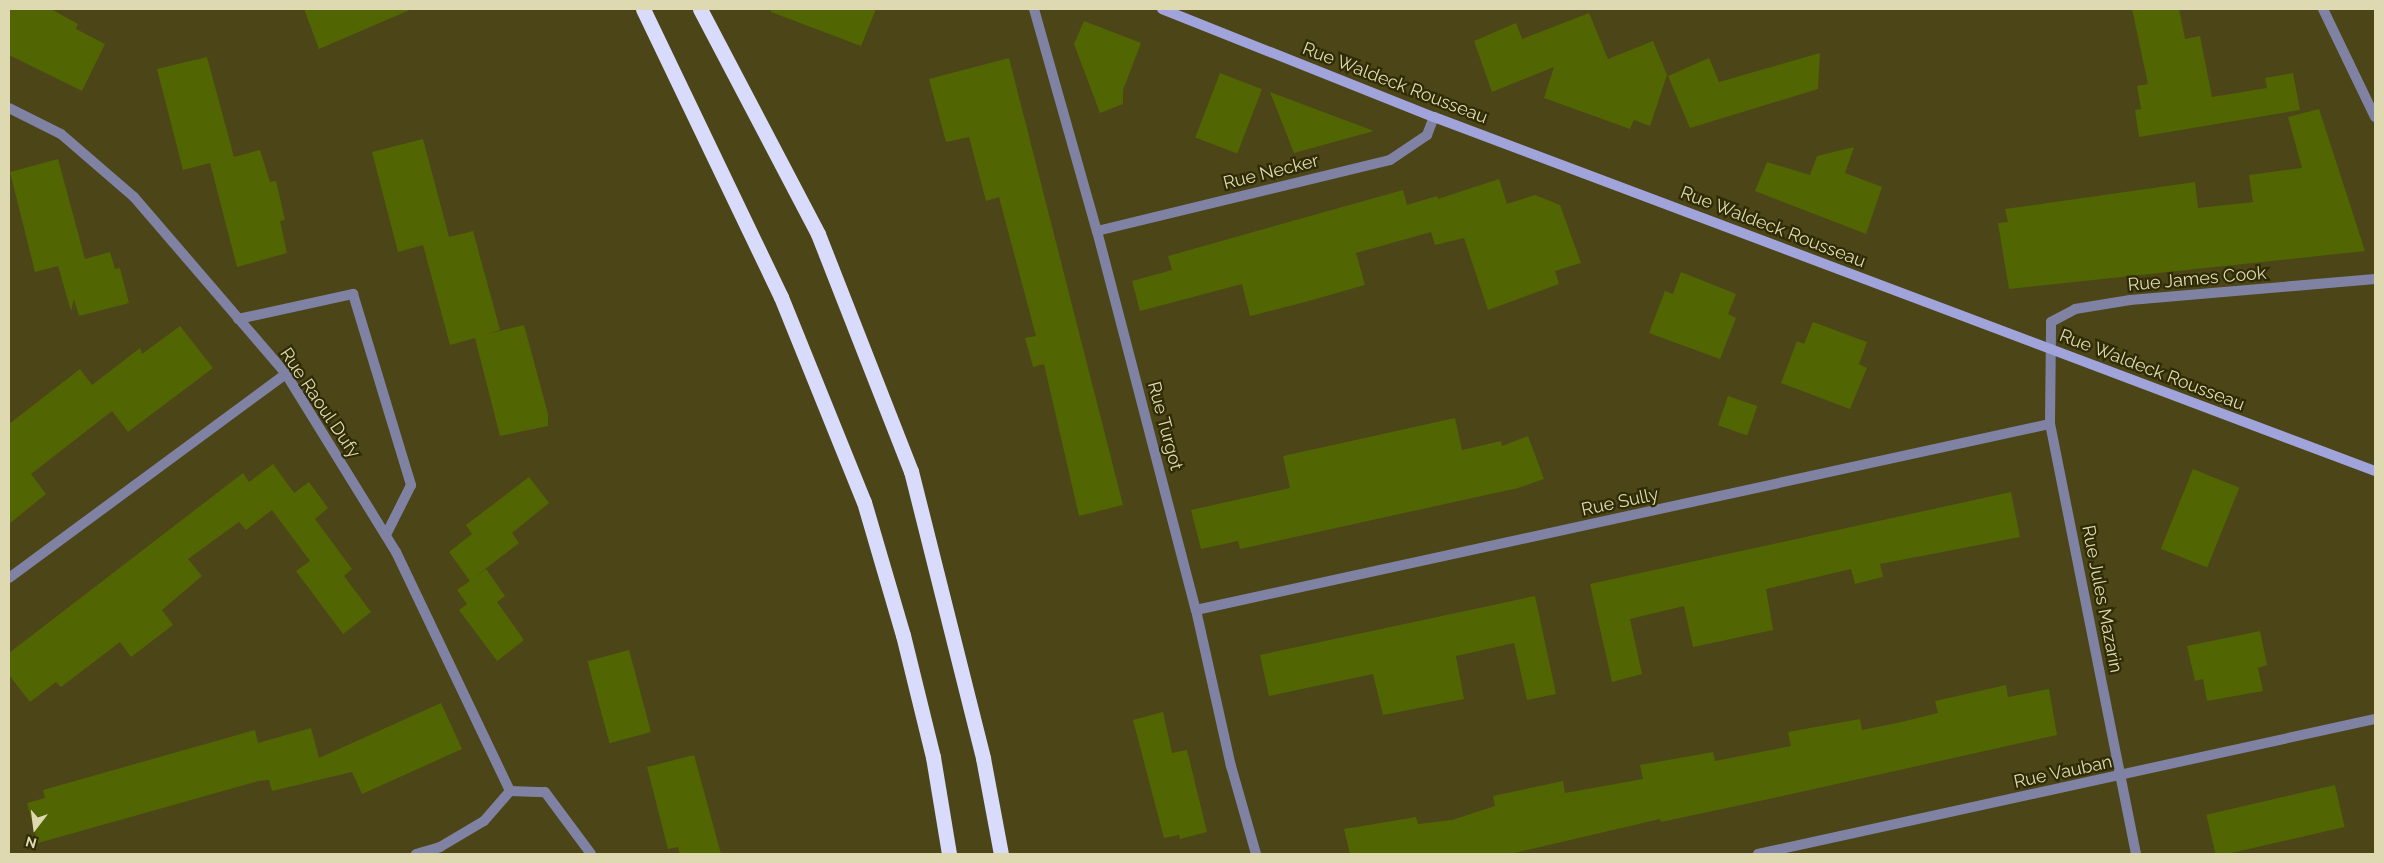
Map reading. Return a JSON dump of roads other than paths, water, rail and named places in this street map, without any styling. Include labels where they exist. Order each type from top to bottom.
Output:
[{"type":"highway","points":[[643,9],[781,297],[864,502],[903,635],[933,757],[949,854]]},
{"type":"highway","points":[[700,9],[818,234],[911,471],[984,758],[1001,854]]},
{"type":"street","name":"Rue Turgot","points":[[1034,9],[1097,231],[1196,610],[1231,766],[1256,854]]},
{"type":"street","name":"Rue Waldeck Rousseau","points":[[1162,9],[1434,117],[2375,471]]},
{"type":"street","points":[[2323,9],[2375,117]]},
{"type":"street","name":"Rue Raoul Dufy","points":[[9,108],[62,134],[134,197],[286,374],[386,535],[510,791]]},
{"type":"street","name":"Rue Necker","points":[[1097,231],[1390,160],[1427,135],[1434,117]]},
{"type":"street","name":"Rue James Cook","points":[[2050,348],[2051,322],[2075,309],[2130,300],[2375,278]]},
{"type":"street","points":[[238,319],[353,294],[411,486],[386,535]]},
{"type":"street","name":"Rue Jules Mazarin","points":[[2050,348],[2050,424],[2136,854]]},
{"type":"street","points":[[9,578],[286,374]]},
{"type":"street","name":"Rue Sully","points":[[1196,610],[2050,424]]},
{"type":"street","name":"Rue Vauban","points":[[1758,854],[2375,719]]},
{"type":"street","points":[[416,854],[440,847],[484,821],[510,791],[545,792],[591,854]]}]
